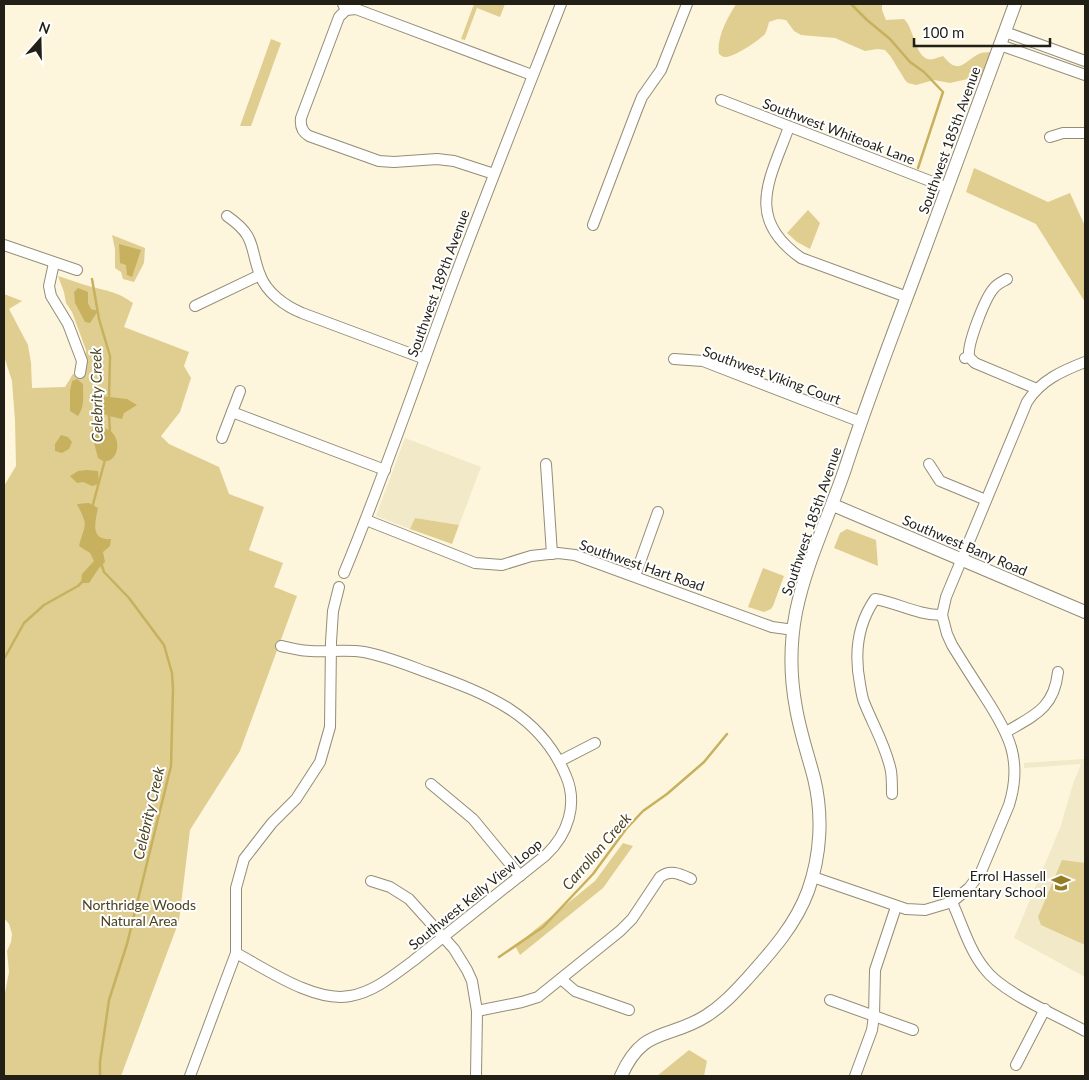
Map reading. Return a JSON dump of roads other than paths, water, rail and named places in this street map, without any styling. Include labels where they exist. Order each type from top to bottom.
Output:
[{"type":"street","name":"Southwest 189th Avenue","points":[[344,573],[385,470],[494,174],[561,4]]},
{"type":"street","points":[[593,225],[642,97],[661,70],[687,4]]},
{"type":"street","name":"Southwest 185th Avenue","points":[[621,1076],[630,1060],[644,1043],[704,1018],[732,995],[784,935],[804,900],[813,877],[819,843],[819,801],[794,695],[791,668],[795,614],[804,582],[833,505],[860,422],[1015,4]]},
{"type":"street","points":[[494,174],[454,161],[425,155],[394,162],[378,161],[309,136],[302,129],[301,118],[339,16],[345,7],[356,9],[532,75]]},
{"type":"street","points":[[1005,32],[1085,61]]},
{"type":"street","points":[[1000,45],[1085,75]]},
{"type":"street","name":"Southwest Whiteoak Lane","points":[[721,100],[948,188]]},
{"type":"street","points":[[789,127],[768,184],[766,196],[768,217],[776,234],[789,250],[801,258],[907,297]]},
{"type":"street","points":[[1050,137],[1063,134],[1085,133]]},
{"type":"street","points":[[228,216],[238,224],[252,242],[260,275],[279,300],[291,308],[425,359]]},
{"type":"street","points":[[4,245],[77,270]]},
{"type":"street","points":[[54,263],[49,286],[51,296],[71,331],[82,361],[80,373]]},
{"type":"street","points":[[195,306],[260,275]]},
{"type":"street","points":[[1007,279],[995,287],[988,296],[969,345],[967,358],[1037,389]]},
{"type":"street","name":"Southwest Viking Court","points":[[674,359],[704,361],[860,422]]},
{"type":"street","points":[[813,877],[896,907],[925,910],[952,902],[969,888],[980,872],[1009,805],[1015,765],[1006,732],[952,645],[942,615],[946,597],[961,559],[1027,402],[1037,389],[1053,376],[1085,362]]},
{"type":"street","points":[[222,438],[240,391]]},
{"type":"street","points":[[232,412],[385,470]]},
{"type":"street","points":[[546,464],[552,554]]},
{"type":"street","points":[[929,464],[940,481],[986,500]]},
{"type":"street","name":"Southwest Bany Road","points":[[833,505],[1085,612]]},
{"type":"street","points":[[635,576],[658,512]]},
{"type":"street","name":"Southwest Hart Road","points":[[366,520],[475,563],[502,566],[531,556],[552,554],[575,555],[772,627],[794,630]]},
{"type":"street","points":[[190,1076],[236,953],[236,888],[244,860],[272,823],[296,799],[320,762],[330,727],[330,652],[333,611],[339,587]]},
{"type":"street","points":[[892,794],[890,771],[880,734],[863,700],[858,675],[857,645],[861,625],[867,610],[875,599],[888,601],[927,615],[942,615]]},
{"type":"street","name":"Southwest Kelly View Loop","points":[[236,953],[311,991],[328,996],[349,997],[368,990],[391,978],[555,846],[567,826],[572,798],[569,783],[560,761],[541,734],[512,710],[490,697],[382,656],[362,652],[309,651],[281,646]]},
{"type":"street","points":[[1006,732],[1044,708],[1052,698],[1057,685],[1058,672]]},
{"type":"street","points":[[560,761],[595,743]]},
{"type":"street","points":[[431,784],[473,819],[520,876]]},
{"type":"street","points":[[477,1011],[538,997],[620,931],[632,919],[660,877],[672,872],[691,879]]},
{"type":"street","points":[[372,881],[390,887],[409,899],[454,949],[472,981],[477,1011],[476,1076]]},
{"type":"street","points":[[952,902],[984,970],[1007,989],[1085,1031]]},
{"type":"street","points":[[856,1076],[872,1030],[875,970],[896,907]]},
{"type":"street","points":[[561,979],[575,991],[629,1010]]},
{"type":"street","points":[[830,1000],[912,1030]]},
{"type":"street","points":[[1016,1065],[1045,1009]]},
{"type":"waterway","name":"Carrollon Creek","points":[[851,4],[890,39],[910,62],[924,72],[943,92],[918,168]]},
{"type":"waterway","name":"Celebrity Creek","points":[[92,279],[99,319],[110,356],[109,398]]},
{"type":"waterway","name":"Celebrity Creek","points":[[109,414],[110,433]]},
{"type":"waterway","name":"Celebrity Creek","points":[[92,508],[105,460]]},
{"type":"waterway","name":"Celebrity Creek","points":[[100,1076],[100,1062],[109,1000],[127,944],[171,766],[173,689],[172,673],[164,645],[129,598],[104,572],[101,563]]},
{"type":"waterway","points":[[4,659],[24,623],[44,605],[82,582]]},
{"type":"waterway","name":"Carrollon Creek","points":[[499,957],[543,927],[593,874],[626,829],[643,811],[667,794],[704,762],[727,734]]},
{"type":"place","name":"Errol Hassell Elementary School","points":[[1061,883]]},
{"type":"park label","name":"Northridge Woods Natural Area","points":[[139,912]]}]
